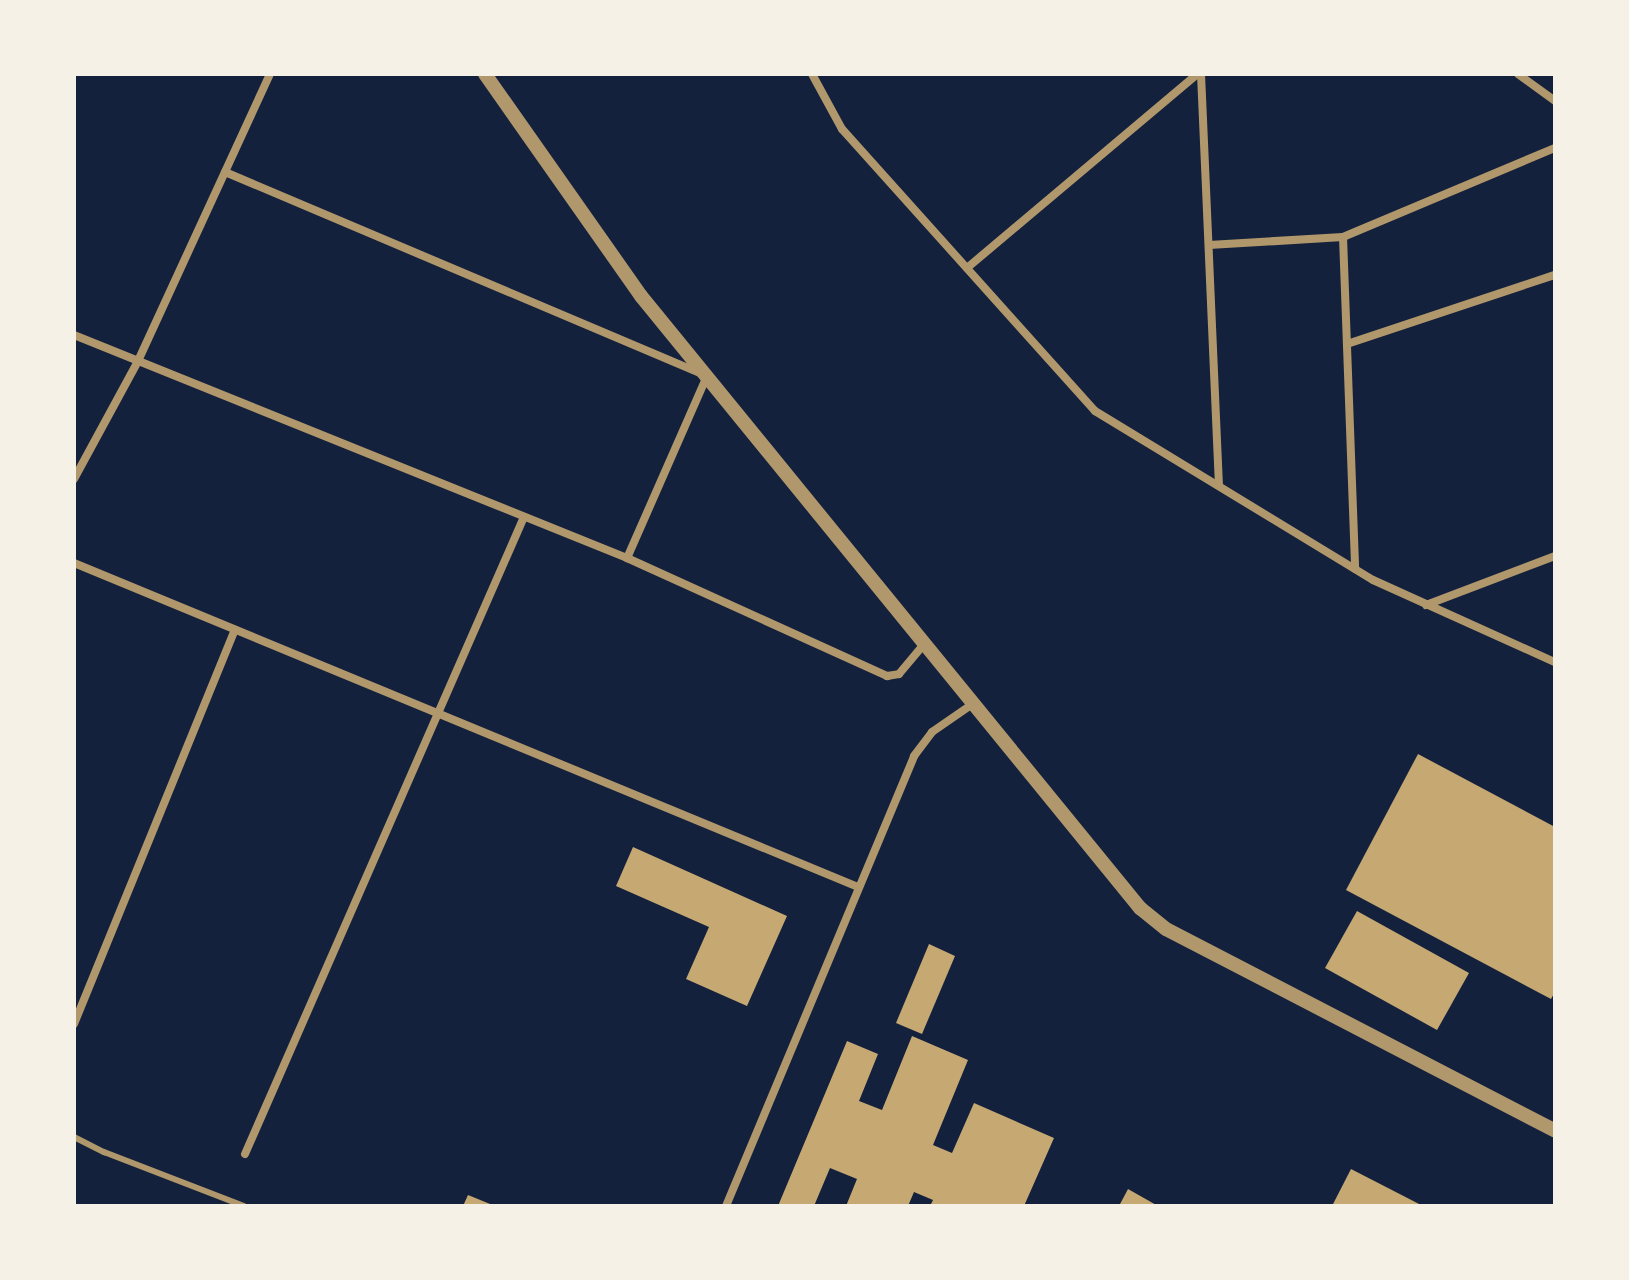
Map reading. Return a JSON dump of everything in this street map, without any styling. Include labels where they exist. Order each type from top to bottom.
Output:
[{"type":"street","points":[[74,479],[138,361],[270,74]]},
{"type":"street","points":[[485,74],[615,263],[1140,908],[1166,929],[1555,1131]]},
{"type":"street","points":[[812,74],[842,129],[1095,411],[1355,569],[1426,605],[1555,662]]},
{"type":"street","points":[[967,268],[1199,74]]},
{"type":"street","points":[[1199,74],[1219,486]]},
{"type":"street","points":[[1518,74],[1555,101]]},
{"type":"street","points":[[1209,245],[1343,237],[1555,148]]},
{"type":"street","points":[[225,172],[707,376]]},
{"type":"street","points":[[1343,237],[1355,569]]},
{"type":"street","points":[[1347,344],[1555,275]]},
{"type":"street","points":[[74,335],[627,558],[887,676],[899,674],[925,643]]},
{"type":"street","points":[[627,558],[707,376]]},
{"type":"street","points":[[245,1154],[524,517]]},
{"type":"street","points":[[1426,605],[1555,556]]},
{"type":"street","points":[[74,563],[858,887]]},
{"type":"street","points":[[75,1018],[235,630]]},
{"type":"street","points":[[726,1206],[914,756],[932,732],[974,703]]},
{"type":"lane","points":[[74,1137],[104,1152],[244,1206]]},
{"type":"building","points":[[1418,754],[1555,827],[1555,992],[1551,999],[1346,890]]},
{"type":"building","points":[[633,847],[787,916],[747,1006],[686,979],[709,927],[616,886]]},
{"type":"building","points":[[1357,911],[1469,973],[1437,1030],[1325,968]]},
{"type":"building","points":[[929,944],[955,956],[922,1034],[896,1023]]},
{"type":"building","points":[[912,1036],[968,1060],[933,1145],[952,1153],[974,1103],[1054,1138],[1024,1206],[930,1206],[933,1200],[914,1192],[908,1206],[846,1206],[857,1179],[830,1168],[814,1206],[778,1206],[847,1041],[878,1054],[859,1101],[882,1110]]},
{"type":"building","points":[[1351,1169],[1423,1206],[1332,1206]]},
{"type":"building","points":[[1128,1189],[1158,1206],[1119,1206]]},
{"type":"building","points":[[468,1195],[495,1206],[463,1206]]}]
